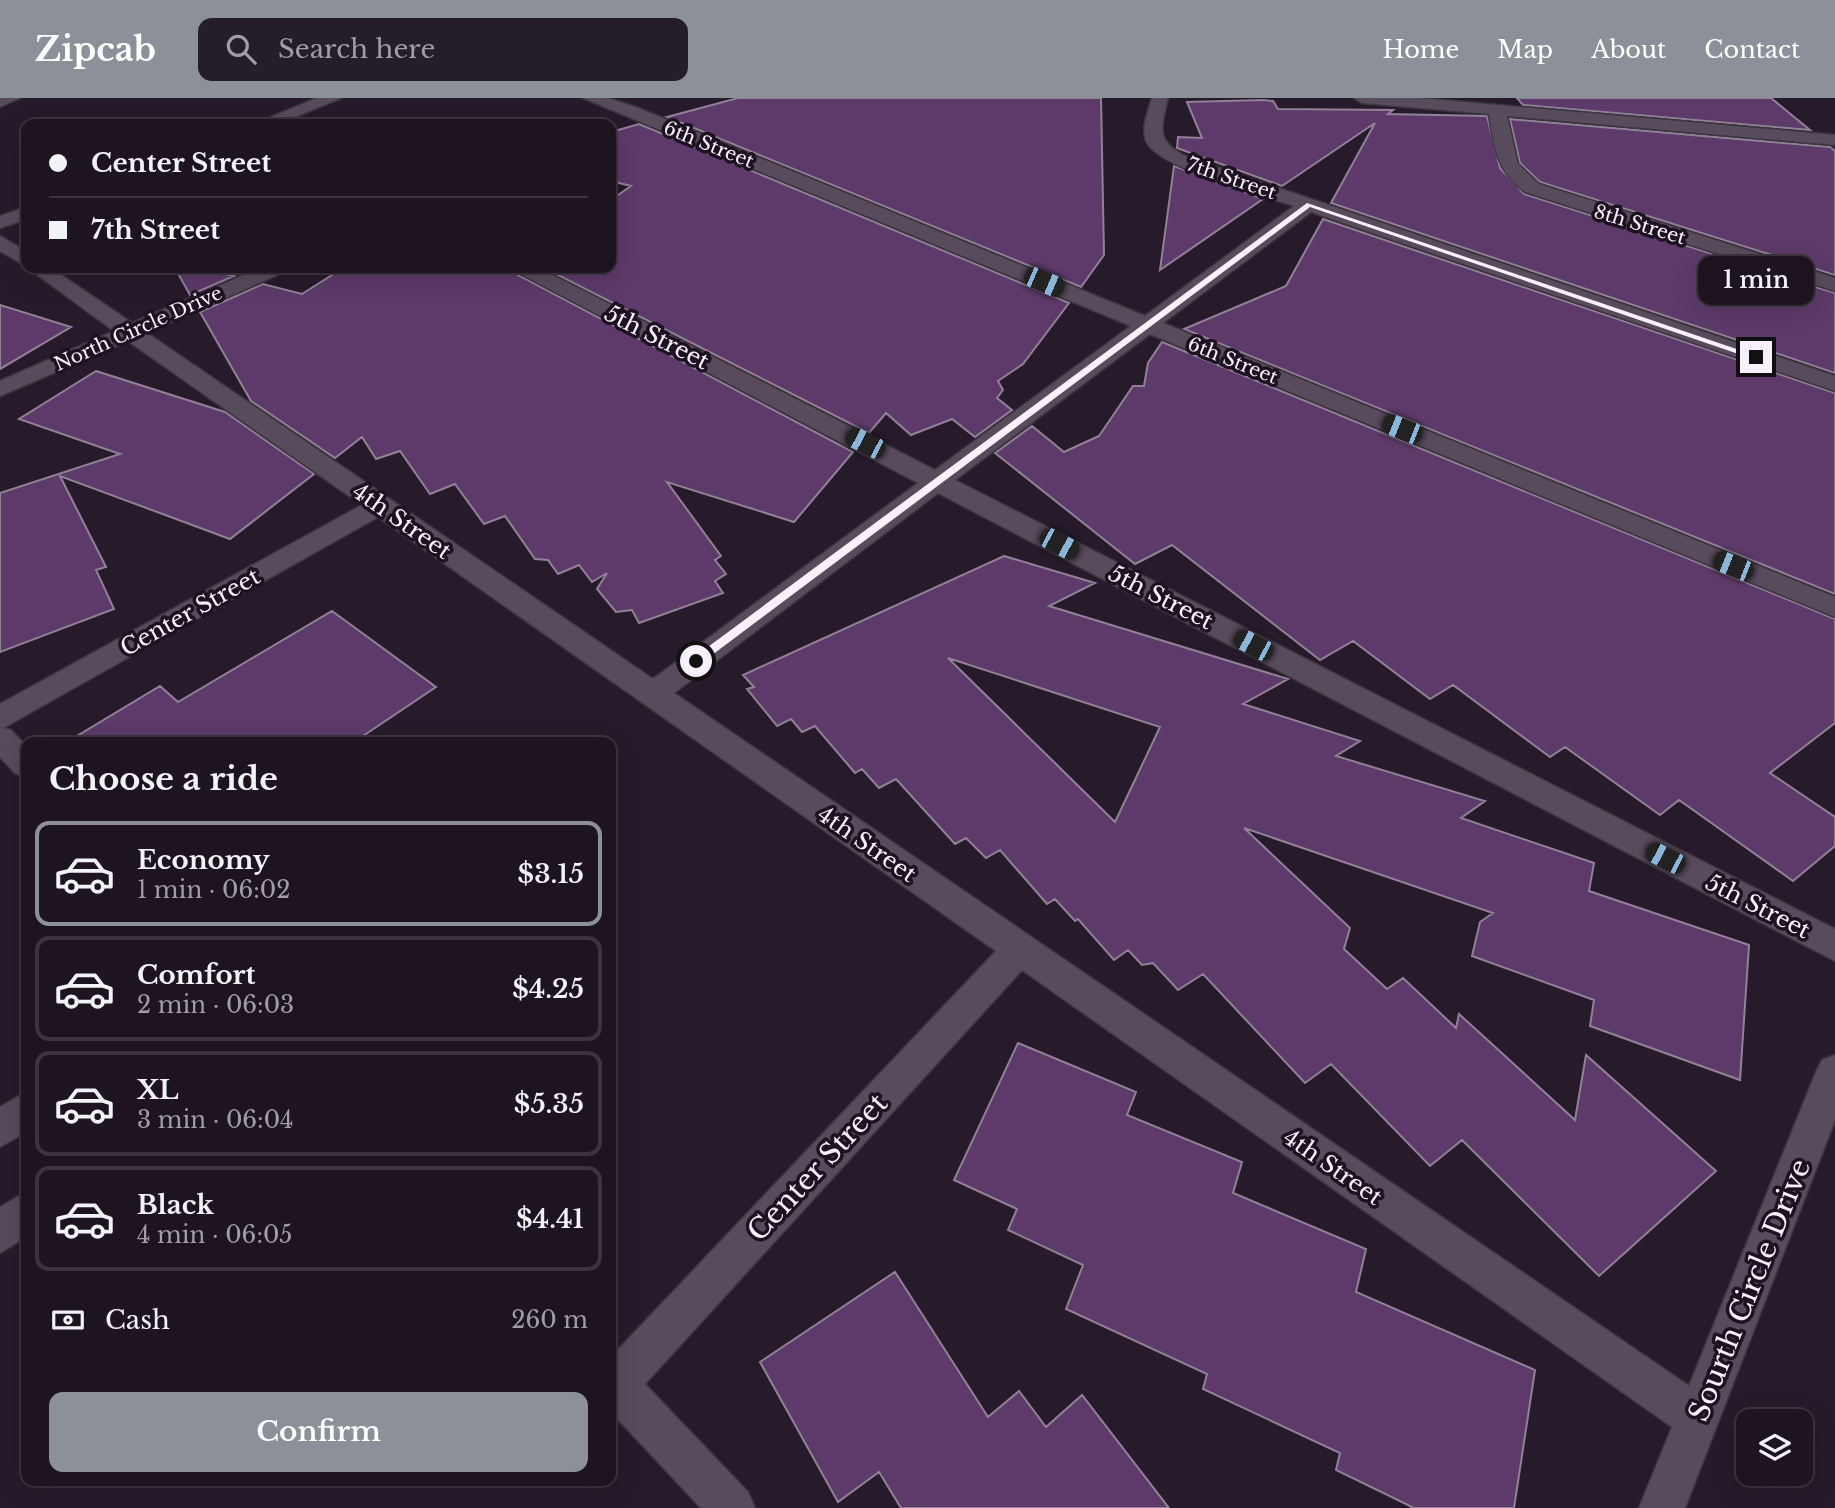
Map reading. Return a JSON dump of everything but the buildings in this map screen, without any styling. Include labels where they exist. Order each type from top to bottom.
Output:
[{"type":"lane","points":[[0,102],[12,98]]},
{"type":"lane","points":[[276,119],[333,98]]},
{"type":"lane","name":"6th Street","points":[[591,98],[632,112],[1835,608]]},
{"type":"lane","name":"7th Street","points":[[1160,98],[1152,136],[1164,153],[1835,384]]},
{"type":"lane","points":[[1362,98],[1835,140]]},
{"type":"lane","points":[[615,119],[653,103]]},
{"type":"lane","name":"8th Street","points":[[1497,110],[1507,165],[1532,188],[1835,285]]},
{"type":"lane","points":[[652,694],[1309,204]]},
{"type":"lane","points":[[0,222],[21,215]]},
{"type":"lane","points":[[0,242],[21,257]]},
{"type":"lane","name":"4th Street","points":[[45,273],[1698,1419]]},
{"type":"lane","name":"North Circle Drive","points":[[0,389],[265,273]]},
{"type":"lane","name":"5th Street","points":[[534,273],[1835,946]]},
{"type":"lane","name":"Center Street","points":[[0,718],[379,506]]},
{"type":"lane","points":[[0,738],[21,760]]},
{"type":"lane","name":"Center Street","points":[[616,1379],[1019,950]]},
{"type":"lane","name":"Sourth Circle Drive","points":[[1662,1508],[1835,1072]]},
{"type":"lane","points":[[0,1129],[21,1114]]},
{"type":"lane","points":[[0,1233],[21,1216]]},
{"type":"lane","points":[[616,1385],[732,1508]]},
{"type":"route","points":[[696,661],[1309,204],[1756,357]]}]
